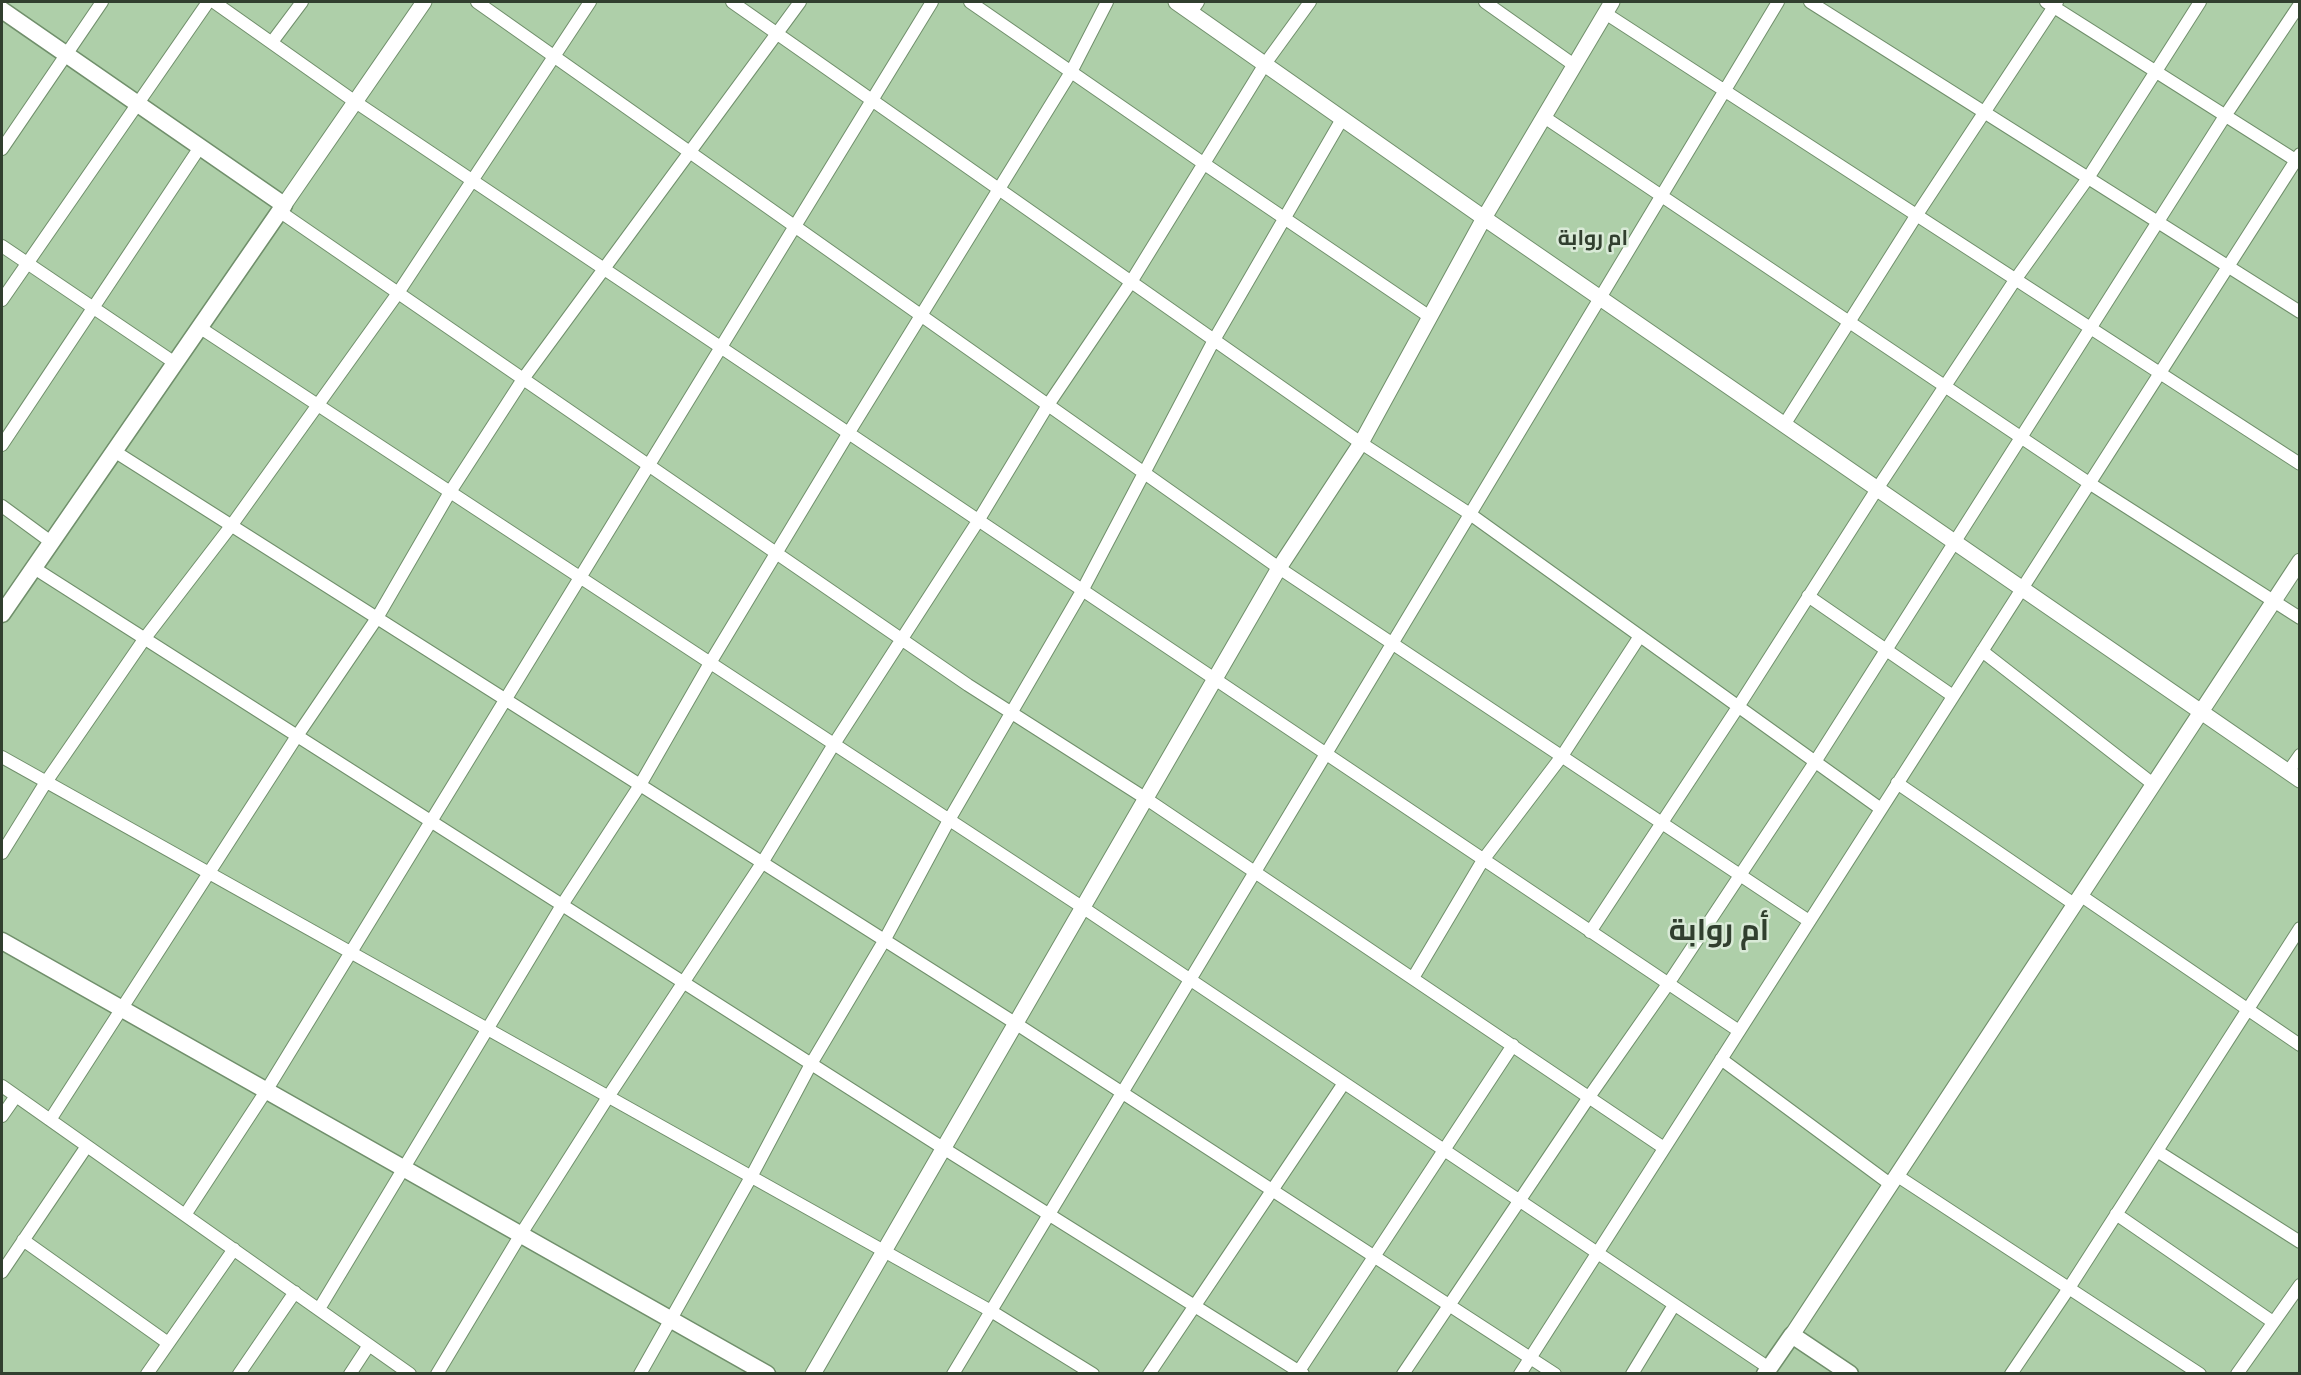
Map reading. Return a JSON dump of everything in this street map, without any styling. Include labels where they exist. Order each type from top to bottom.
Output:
[{"type":"main road","points":[[2,10],[200,147],[281,208],[2,614]]},
{"type":"main road","points":[[2,941],[767,1374]]},
{"type":"main road","points":[[1767,1371],[1792,1335],[1850,1374]]},
{"type":"street","points":[[2,149],[102,2]]},
{"type":"street","points":[[2,300],[208,2]]},
{"type":"street","points":[[214,2],[472,181],[1739,1031]]},
{"type":"street","points":[[272,42],[302,2]]},
{"type":"street","points":[[424,2],[281,208],[398,293],[901,639],[1145,798],[1664,1148]]},
{"type":"street","points":[[477,2],[1279,568],[1809,921]]},
{"type":"street","points":[[2,853],[46,782],[145,639],[319,405],[398,293],[590,2]]},
{"type":"street","points":[[732,2],[1361,443],[1470,514],[1881,809]]},
{"type":"street","points":[[50,1120],[297,736],[377,618],[450,492],[523,379],[800,2]]},
{"type":"street","points":[[185,1215],[351,953],[932,2]]},
{"type":"street","points":[[970,2],[1203,164],[1431,317]]},
{"type":"street","points":[[319,1309],[562,905],[640,785],[710,663],[848,434],[1071,72],[1107,2]]},
{"type":"street","points":[[1176,2],[1194,7],[1265,64],[1342,119],[2294,776],[2300,755]]},
{"type":"street","points":[[437,1374],[521,1234],[762,863],[834,744],[978,521],[1048,405],[1131,282],[1265,64],[1310,2]]},
{"type":"street","points":[[1485,2],[1574,65]]},
{"type":"street","points":[[953,1374],[1778,2]]},
{"type":"street","points":[[1810,2],[2300,312]]},
{"type":"street","points":[[1590,932],[1738,707],[1877,489],[2015,280],[2088,178],[2200,2]]},
{"type":"street","points":[[1520,1374],[2298,160],[2155,72],[2052,3],[1986,113],[1916,216],[1784,425]]},
{"type":"street","points":[[1403,1374],[1589,1097],[1668,984],[1815,762],[2295,6]]},
{"type":"street","points":[[813,1374],[1213,680],[1279,568],[1361,443],[1484,218],[1608,7],[1724,91],[2300,464]]},
{"type":"street","points":[[1544,117],[2089,483],[2300,618]]},
{"type":"street","points":[[640,1374],[751,1178],[811,1064],[1082,591],[1214,340],[1342,119]]},
{"type":"street","points":[[2,446],[200,147]]},
{"type":"street","points":[[2,246],[175,363]]},
{"type":"street","points":[[199,327],[1082,907],[1674,1305],[1767,1371]]},
{"type":"street","points":[[114,451],[1015,1023],[1555,1374]]},
{"type":"street","points":[[2,506],[51,542]]},
{"type":"street","points":[[1792,1335],[2300,561]]},
{"type":"street","points":[[34,567],[811,1064],[1300,1373],[1373,1256],[1513,1046]]},
{"type":"street","points":[[1808,596],[1953,696]]},
{"type":"street","points":[[1413,978],[1483,860],[1562,756],[1640,636]]},
{"type":"street","points":[[1982,651],[2153,784]]},
{"type":"street","points":[[2,757],[990,1311],[1093,1374]]},
{"type":"street","points":[[1897,783],[2248,1009],[2300,1045]]},
{"type":"street","points":[[2011,1374],[2070,1288],[2300,928]]},
{"type":"street","points":[[1721,1059],[1893,1179],[2070,1288],[2200,1374]]},
{"type":"street","points":[[1149,1374],[1344,1083]]},
{"type":"street","points":[[2,1086],[410,1374]]},
{"type":"street","points":[[2,1116],[15,1096]]},
{"type":"street","points":[[2,1272],[87,1146]]},
{"type":"street","points":[[2157,1151],[2300,1242]]},
{"type":"street","points":[[2116,1214],[2273,1322]]},
{"type":"street","points":[[23,1240],[168,1343]]},
{"type":"street","points":[[147,1374],[234,1249]]},
{"type":"street","points":[[2237,1374],[2300,1285]]},
{"type":"street","points":[[239,1374],[295,1292]]},
{"type":"street","points":[[1632,1374],[1674,1305]]},
{"type":"street","points":[[350,1374],[369,1345]]},
{"type":"district","name":"ام روابة","points":[[1593,239]]},
{"type":"district","name":"أم روابة","points":[[1719,932]]}]
